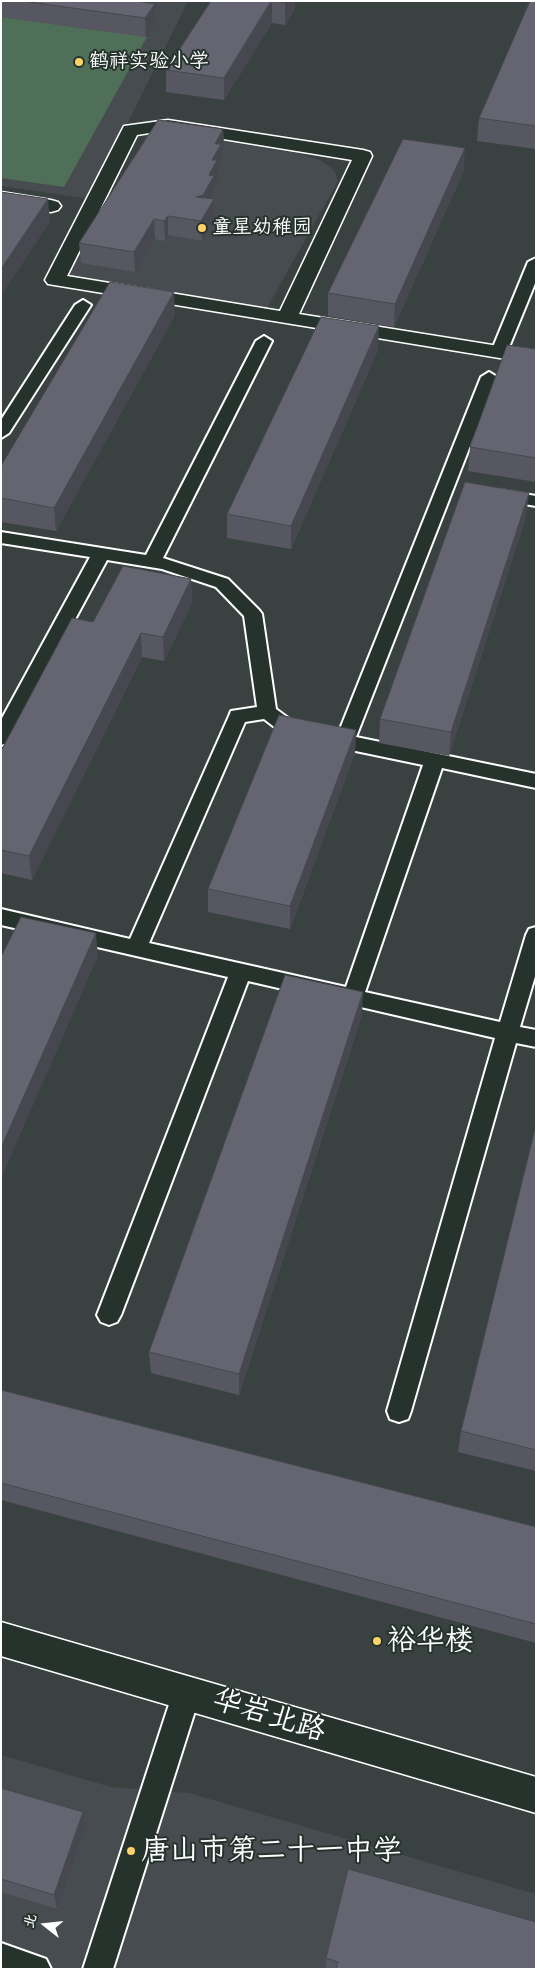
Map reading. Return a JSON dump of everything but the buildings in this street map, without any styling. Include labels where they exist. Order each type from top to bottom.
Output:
[{"type":"street","points":[[287,318],[363,156],[168,125],[130,130],[56,280],[287,318],[536,358]]},
{"type":"street","points":[[1,198],[51,206]]},
{"type":"street","name":"华岩北路","points":[[1,1639],[187,1692],[536,1796]]},
{"type":"lane","points":[[499,352],[536,262]]},
{"type":"lane","points":[[1,434],[84,305]]},
{"type":"lane","points":[[152,562],[264,341]]},
{"type":"lane","points":[[344,743],[489,377]]},
{"type":"lane","points":[[446,485],[464,488]]},
{"type":"lane","points":[[482,491],[536,501]]},
{"type":"lane","points":[[1,537],[152,562],[222,583],[253,614],[267,712]]},
{"type":"lane","points":[[1,738],[101,554]]},
{"type":"lane","points":[[137,947],[238,716],[267,712],[294,732],[536,782]]},
{"type":"lane","points":[[352,997],[434,762]]},
{"type":"lane","points":[[2,919],[137,947],[536,1039]]},
{"type":"lane","points":[[399,1411],[536,935]]},
{"type":"lane","points":[[109,1315],[241,971]]},
{"type":"lane","points":[[98,1969],[187,1692]]},
{"type":"lane","points":[[1,1958],[36,1969]]},
{"type":"shaded area","name":"鹤祥实验小学","points":[[1,1],[188,1],[90,199],[1,186]]},
{"type":"shaded area","name":"童星幼稚园","points":[[150,130],[297,153],[320,160],[334,170],[338,181],[267,308],[66,275]]},
{"type":"shaded area","points":[[1,1755],[111,1787],[189,1793],[536,1894],[536,1969],[1,1969]]},
{"type":"green space","name":"鹤祥实验小学","points":[[1,17],[147,37],[64,187],[1,178]]},
{"type":"place","name":"鹤祥实验小学","points":[[79,62]]},
{"type":"place","name":"童星幼稚园","points":[[202,228]]},
{"type":"place","name":"裕华楼","points":[[377,1641]]},
{"type":"place","name":"唐山市第二十一中学","points":[[131,1851]]}]
